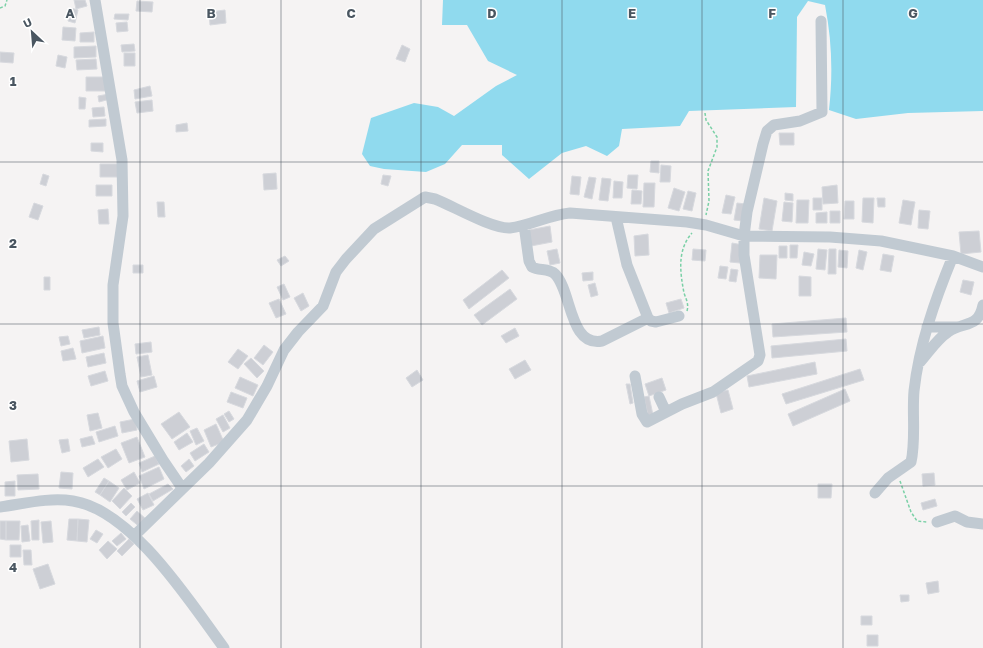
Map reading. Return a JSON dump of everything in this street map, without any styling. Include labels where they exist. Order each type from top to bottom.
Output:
[{"type":"street","points":[[96,0],[122,160],[123,216],[113,285],[114,323],[120,374],[125,392],[134,412],[182,488]]},
{"type":"street","points":[[635,376],[643,418],[647,422],[666,412],[713,392],[758,361],[760,354],[745,262],[744,236],[754,180],[767,132],[774,125],[800,120],[822,112],[821,21]]},
{"type":"street","points":[[136,536],[182,488],[209,463],[247,420],[267,386],[284,350],[298,332],[323,306],[336,272],[374,229],[425,197],[441,201],[504,228],[524,225],[555,214],[570,213],[703,225],[744,236],[854,238],[912,246],[953,256],[983,267]]},
{"type":"street","points":[[616,217],[627,265],[648,318],[651,321],[656,322],[679,316]]},
{"type":"street","points":[[524,225],[529,261],[532,267],[554,273],[560,281],[570,310],[584,337],[596,342],[602,341],[648,318]]},
{"type":"street","points":[[875,493],[896,472],[911,462],[914,390],[927,328],[953,256]]},
{"type":"street","points":[[920,362],[942,337],[958,327],[974,322],[981,314],[983,305]]},
{"type":"street","points":[[927,328],[958,327]]},
{"type":"street","points":[[659,397],[666,412]]},
{"type":"street","points":[[0,507],[48,501],[71,501],[84,504],[101,512],[136,536],[154,556],[224,648]]},
{"type":"street","points":[[937,522],[955,516],[967,522],[983,524]]},
{"type":"path","points":[[0,8],[5,6],[6,0]]},
{"type":"path","points":[[679,316],[686,312],[688,306],[683,285],[680,260],[683,247],[687,239],[703,225],[709,201],[708,171],[717,147],[717,137],[706,120],[705,113]]},
{"type":"path","points":[[896,472],[911,512],[917,521],[937,522]]},
{"type":"water","points":[[443,0],[983,0],[983,111],[908,113],[856,119],[829,110],[831,58],[825,5],[808,1],[797,17],[796,107],[689,111],[680,126],[622,129],[619,146],[607,156],[586,146],[562,153],[529,179],[502,155],[502,145],[462,145],[445,164],[426,172],[384,169],[370,166],[362,154],[371,118],[414,103],[438,107],[454,116],[496,86],[517,75],[488,61],[467,25],[442,25]]},
{"type":"building","points":[[74,0],[85,0],[87,6],[76,9]]},
{"type":"building","points":[[137,1],[153,2],[152,12],[136,11]]},
{"type":"building","points":[[71,8],[78,10],[75,23],[68,21]]},
{"type":"building","points":[[225,10],[226,23],[210,25],[209,12]]},
{"type":"building","points":[[115,14],[129,14],[128,20],[114,19]]},
{"type":"building","points":[[127,22],[128,31],[117,32],[116,23]]},
{"type":"building","points":[[63,27],[76,28],[75,41],[62,40]]},
{"type":"building","points":[[94,32],[94,42],[80,42],[80,33]]},
{"type":"building","points":[[134,44],[135,51],[122,52],[121,45]]},
{"type":"building","points":[[402,45],[410,49],[405,62],[396,59]]},
{"type":"building","points":[[96,46],[96,57],[74,58],[74,47]]},
{"type":"building","points":[[0,52],[14,53],[13,63],[0,62]]},
{"type":"building","points":[[124,53],[135,53],[135,66],[124,66]]},
{"type":"building","points":[[58,55],[67,57],[65,68],[56,66]]},
{"type":"building","points":[[96,59],[97,69],[77,70],[76,60]]},
{"type":"building","points":[[86,77],[106,77],[107,91],[86,91]]},
{"type":"building","points":[[150,86],[152,96],[135,99],[134,90]]},
{"type":"building","points":[[109,94],[110,99],[99,102],[98,96]]},
{"type":"building","points":[[79,97],[86,98],[85,109],[79,109]]},
{"type":"building","points":[[152,100],[153,111],[137,113],[135,102]]},
{"type":"building","points":[[104,107],[105,116],[93,117],[92,108]]},
{"type":"building","points":[[106,119],[106,126],[89,127],[89,120]]},
{"type":"building","points":[[187,123],[188,131],[176,132],[176,125]]},
{"type":"building","points":[[779,133],[794,133],[794,145],[780,145]]},
{"type":"building","points":[[91,143],[103,143],[103,152],[91,151]]},
{"type":"building","points":[[651,161],[659,161],[659,173],[650,172]]},
{"type":"building","points":[[100,164],[118,164],[118,177],[100,177]]},
{"type":"building","points":[[661,165],[671,166],[670,182],[660,182]]},
{"type":"building","points":[[276,173],[277,189],[264,190],[263,174]]},
{"type":"building","points":[[43,174],[49,176],[46,186],[40,184]]},
{"type":"building","points":[[383,175],[391,176],[388,186],[381,184]]},
{"type":"building","points":[[628,175],[638,175],[637,189],[627,188]]},
{"type":"building","points":[[572,176],[581,177],[579,195],[570,194]]},
{"type":"building","points":[[589,177],[596,178],[592,199],[584,197]]},
{"type":"building","points":[[602,178],[611,179],[608,201],[599,200]]},
{"type":"building","points":[[614,181],[623,182],[622,198],[613,198]]},
{"type":"building","points":[[644,183],[655,183],[654,207],[643,207]]},
{"type":"building","points":[[96,185],[112,185],[112,196],[96,196]]},
{"type":"building","points":[[837,185],[838,203],[823,204],[822,187]]},
{"type":"building","points":[[674,188],[685,192],[679,211],[668,208]]},
{"type":"building","points":[[632,190],[642,191],[641,204],[631,204]]},
{"type":"building","points":[[688,191],[696,193],[692,211],[683,209]]},
{"type":"building","points":[[785,193],[793,194],[793,201],[785,200]]},
{"type":"building","points":[[726,195],[735,197],[731,214],[722,213]]},
{"type":"building","points":[[764,198],[777,201],[772,231],[759,229]]},
{"type":"building","points":[[813,198],[822,198],[822,210],[813,210]]},
{"type":"building","points":[[863,198],[874,198],[873,223],[862,222]]},
{"type":"building","points":[[877,198],[885,198],[885,207],[878,207]]},
{"type":"building","points":[[797,200],[809,200],[808,223],[796,223]]},
{"type":"building","points":[[903,200],[915,202],[911,225],[899,223]]},
{"type":"building","points":[[845,201],[854,201],[854,219],[844,219]]},
{"type":"building","points":[[157,202],[164,202],[165,217],[158,217]]},
{"type":"building","points":[[784,202],[793,203],[792,222],[782,221]]},
{"type":"building","points":[[34,203],[43,206],[38,220],[29,217]]},
{"type":"building","points":[[737,203],[746,204],[743,221],[734,220]]},
{"type":"building","points":[[108,209],[109,224],[99,224],[98,210]]},
{"type":"building","points":[[919,210],[930,211],[928,229],[918,228]]},
{"type":"building","points":[[830,211],[840,211],[840,223],[830,223]]},
{"type":"building","points":[[827,212],[827,223],[816,223],[816,213]]},
{"type":"building","points":[[550,226],[552,242],[531,246],[529,230]]},
{"type":"building","points":[[979,231],[981,252],[961,254],[959,232]]},
{"type":"building","points":[[648,234],[649,255],[635,256],[634,236]]},
{"type":"building","points":[[732,243],[743,245],[740,263],[730,262]]},
{"type":"building","points":[[790,245],[798,245],[797,258],[790,258]]},
{"type":"building","points":[[779,246],[787,246],[787,258],[779,258]]},
{"type":"building","points":[[557,249],[560,263],[550,265],[547,251]]},
{"type":"building","points":[[693,249],[706,250],[705,261],[692,260]]},
{"type":"building","points":[[818,249],[827,250],[825,270],[816,269]]},
{"type":"building","points":[[829,249],[836,249],[836,274],[828,274]]},
{"type":"building","points":[[839,250],[848,251],[847,268],[838,267]]},
{"type":"building","points":[[859,250],[867,252],[863,270],[856,268]]},
{"type":"building","points":[[804,252],[814,254],[811,266],[802,265]]},
{"type":"building","points":[[883,254],[894,256],[891,272],[880,270]]},
{"type":"building","points":[[760,255],[777,255],[776,279],[759,278]]},
{"type":"building","points":[[285,256],[289,261],[281,266],[277,260]]},
{"type":"building","points":[[133,265],[143,265],[143,273],[133,273]]},
{"type":"building","points":[[720,266],[728,267],[726,279],[718,278]]},
{"type":"building","points":[[731,269],[738,270],[736,282],[729,281]]},
{"type":"building","points":[[502,270],[509,278],[469,309],[463,300]]},
{"type":"building","points":[[593,272],[593,280],[583,281],[582,273]]},
{"type":"building","points":[[799,276],[811,277],[811,296],[799,296]]},
{"type":"building","points":[[44,277],[50,277],[50,290],[44,290]]},
{"type":"building","points":[[963,280],[974,282],[971,295],[960,292]]},
{"type":"building","points":[[595,283],[598,295],[591,297],[588,285]]},
{"type":"building","points":[[284,284],[290,297],[283,300],[277,287]]},
{"type":"building","points":[[510,289],[517,299],[482,325],[474,315]]},
{"type":"building","points":[[303,293],[309,306],[301,311],[294,298]]},
{"type":"building","points":[[279,299],[286,314],[276,318],[269,303]]},
{"type":"building","points":[[681,299],[684,308],[669,313],[666,303]]},
{"type":"building","points":[[846,318],[847,332],[773,337],[772,324]]},
{"type":"building","points":[[99,327],[100,335],[84,338],[82,330]]},
{"type":"building","points":[[515,328],[519,336],[506,343],[501,336]]},
{"type":"building","points":[[68,336],[70,344],[61,346],[59,337]]},
{"type":"building","points":[[103,336],[105,348],[82,353],[80,341]]},
{"type":"building","points":[[846,339],[847,351],[772,358],[771,346]]},
{"type":"building","points":[[151,342],[152,352],[136,354],[135,344]]},
{"type":"building","points":[[264,345],[273,352],[263,365],[254,358]]},
{"type":"building","points":[[73,348],[76,359],[63,361],[61,351]]},
{"type":"building","points":[[238,349],[248,356],[238,369],[228,362]]},
{"type":"building","points":[[104,353],[106,363],[88,367],[86,357]]},
{"type":"building","points":[[148,355],[152,375],[141,377],[137,357]]},
{"type":"building","points":[[251,358],[264,371],[257,378],[244,364]]},
{"type":"building","points":[[525,360],[531,370],[515,379],[509,369]]},
{"type":"building","points":[[815,362],[817,374],[749,387],[747,376]]},
{"type":"building","points":[[860,369],[864,380],[786,404],[782,394]]},
{"type":"building","points":[[417,370],[423,380],[412,387],[406,378]]},
{"type":"building","points":[[105,371],[108,381],[91,386],[88,376]]},
{"type":"building","points":[[154,376],[157,387],[140,392],[137,381]]},
{"type":"building","points":[[240,377],[258,385],[253,396],[235,388]]},
{"type":"building","points":[[662,378],[666,390],[649,396],[645,384]]},
{"type":"building","points":[[626,384],[630,384],[633,403],[630,404]]},
{"type":"building","points":[[845,389],[850,401],[793,426],[788,414]]},
{"type":"building","points":[[728,390],[733,409],[721,413],[716,393]]},
{"type":"building","points":[[231,392],[247,398],[243,408],[227,402]]},
{"type":"building","points":[[649,396],[653,415],[648,416],[644,397]]},
{"type":"building","points":[[229,411],[234,419],[229,422],[224,414]]},
{"type":"building","points":[[179,412],[190,427],[172,439],[161,424]]},
{"type":"building","points":[[98,413],[102,428],[90,431],[87,415]]},
{"type":"building","points":[[223,415],[230,428],[223,432],[216,419]]},
{"type":"building","points":[[135,419],[137,430],[122,433],[120,422]]},
{"type":"building","points":[[216,424],[224,442],[211,447],[204,430]]},
{"type":"building","points":[[115,426],[118,436],[99,442],[96,432]]},
{"type":"building","points":[[197,428],[204,441],[196,445],[190,431]]},
{"type":"building","points":[[187,433],[193,442],[179,450],[174,442]]},
{"type":"building","points":[[92,436],[95,444],[82,447],[80,439]]},
{"type":"building","points":[[137,437],[145,457],[129,463],[121,443]]},
{"type":"building","points":[[27,439],[29,460],[11,462],[9,441]]},
{"type":"building","points":[[68,439],[70,451],[62,453],[59,440]]},
{"type":"building","points":[[204,444],[209,452],[195,461],[190,453]]},
{"type":"building","points":[[116,449],[122,459],[108,468],[101,457]]},
{"type":"building","points":[[155,456],[159,464],[142,472],[139,463]]},
{"type":"building","points":[[98,459],[104,467],[88,477],[83,468]]},
{"type":"building","points":[[189,459],[194,466],[186,472],[181,466]]},
{"type":"building","points":[[159,467],[164,479],[144,489],[139,476]]},
{"type":"building","points":[[61,472],[73,473],[72,489],[59,488]]},
{"type":"building","points":[[134,472],[140,483],[127,490],[121,480]]},
{"type":"building","points":[[934,473],[935,485],[923,486],[922,474]]},
{"type":"building","points":[[38,474],[39,489],[18,490],[17,475]]},
{"type":"building","points":[[104,478],[109,481],[100,495],[95,492]]},
{"type":"building","points":[[15,481],[15,496],[5,496],[5,482]]},
{"type":"building","points":[[109,481],[119,488],[110,502],[100,495]]},
{"type":"building","points":[[168,484],[173,489],[153,501],[149,494]]},
{"type":"building","points":[[818,484],[832,484],[831,498],[818,498]]},
{"type":"building","points":[[124,488],[132,496],[120,509],[112,501]]},
{"type":"building","points":[[148,493],[154,505],[143,510],[137,499]]},
{"type":"building","points":[[935,499],[937,506],[923,510],[921,503]]},
{"type":"building","points":[[131,503],[135,507],[126,516],[122,512]]},
{"type":"building","points":[[137,511],[147,520],[141,528],[130,519]]},
{"type":"building","points":[[69,519],[78,519],[77,541],[67,540]]},
{"type":"building","points":[[78,519],[89,520],[87,542],[77,541]]},
{"type":"building","points":[[39,520],[39,540],[32,540],[31,521]]},
{"type":"building","points":[[0,521],[6,521],[6,540],[0,539]]},
{"type":"building","points":[[6,521],[20,521],[19,540],[6,540]]},
{"type":"building","points":[[51,521],[53,542],[43,543],[41,522]]},
{"type":"building","points":[[28,525],[30,541],[22,542],[21,526]]},
{"type":"building","points":[[96,530],[103,534],[97,543],[90,539]]},
{"type":"building","points":[[121,533],[126,539],[117,546],[112,541]]},
{"type":"building","points":[[129,539],[134,544],[122,556],[117,551]]},
{"type":"building","points":[[108,541],[117,549],[107,559],[99,550]]},
{"type":"building","points":[[10,545],[21,545],[21,557],[10,557]]},
{"type":"building","points":[[23,550],[31,550],[32,565],[24,565]]},
{"type":"building","points":[[48,564],[55,584],[40,589],[33,569]]},
{"type":"building","points":[[938,581],[939,592],[928,594],[926,583]]},
{"type":"building","points":[[900,595],[909,595],[909,601],[901,602]]},
{"type":"building","points":[[861,616],[872,616],[872,625],[861,625]]},
{"type":"building","points":[[867,635],[878,635],[878,646],[867,646]]}]
